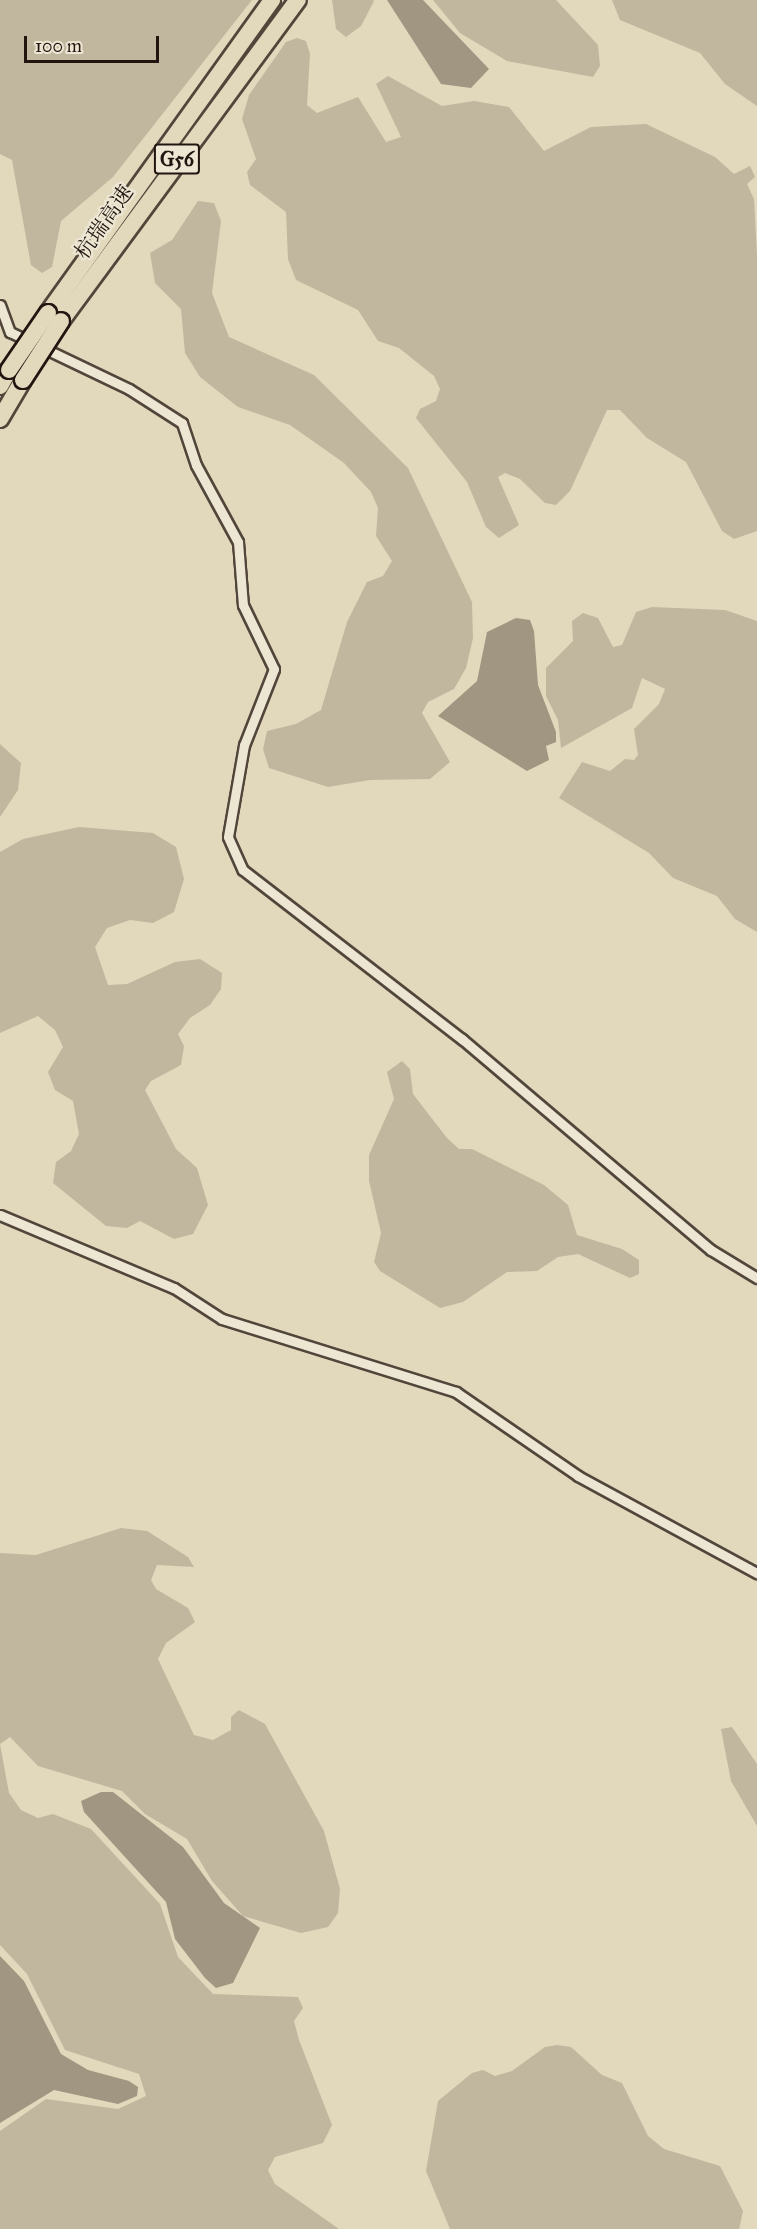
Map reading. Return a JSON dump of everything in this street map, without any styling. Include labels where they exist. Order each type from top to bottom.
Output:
[{"type":"highway","name":"杭瑞高速","points":[[0,418],[16,375],[272,0]]},
{"type":"highway","name":"杭瑞高速","points":[[54,317],[298,0]]},
{"type":"highway","name":"杭瑞高速","points":[[0,386],[16,375]]},
{"type":"street","points":[[0,305],[10,332],[129,389],[182,423],[196,465],[238,542],[243,605],[274,669],[244,745],[228,837],[239,865],[462,1039],[711,1250],[757,1278]]},
{"type":"street","points":[[0,1215],[174,1288],[222,1318],[456,1392],[578,1476],[757,1573]]},
{"type":"shaded area","points":[[0,0],[252,0],[113,177],[61,221],[52,267],[42,273],[31,265],[12,160],[0,154]]},
{"type":"shaded area","points":[[332,0],[374,1],[361,26],[346,37],[336,29]]},
{"type":"shaded area","points":[[387,0],[423,0],[489,69],[471,88],[441,84]]},
{"type":"shaded area","points":[[433,0],[556,0],[598,45],[600,66],[593,77],[507,61],[460,33]]},
{"type":"shaded area","points":[[612,0],[757,0],[757,106],[725,84],[700,53],[620,20]]},
{"type":"shaded area","points":[[297,38],[306,41],[310,54],[307,105],[317,113],[358,97],[386,142],[401,137],[376,84],[388,76],[442,106],[474,101],[509,107],[544,151],[591,127],[646,124],[715,157],[734,174],[750,166],[755,177],[747,184],[754,199],[757,255],[757,531],[734,539],[722,531],[686,462],[647,438],[620,410],[607,410],[570,491],[556,505],[545,503],[520,479],[505,473],[498,477],[519,525],[499,538],[486,527],[467,482],[416,418],[420,409],[436,401],[440,389],[434,376],[399,348],[378,341],[358,310],[296,280],[288,259],[286,212],[250,185],[247,172],[256,159],[242,119],[249,95],[286,42]]},
{"type":"shaded area","points":[[198,201],[214,203],[221,221],[212,293],[229,337],[314,375],[408,468],[472,602],[473,638],[466,668],[454,689],[428,702],[422,713],[450,762],[430,779],[370,780],[328,787],[269,768],[263,749],[267,731],[296,724],[321,710],[347,622],[367,582],[383,576],[392,561],[376,536],[378,508],[371,492],[344,463],[290,425],[238,407],[200,377],[185,353],[181,309],[155,283],[150,253],[172,240]]},
{"type":"shaded area","points":[[652,607],[725,610],[757,621],[757,932],[735,919],[717,896],[673,878],[649,853],[559,798],[582,762],[610,771],[625,759],[634,760],[638,755],[634,729],[659,704],[665,689],[642,678],[632,708],[561,748],[558,720],[546,696],[546,668],[573,641],[572,621],[583,613],[598,618],[613,647],[622,645],[636,612]]},
{"type":"shaded area","points":[[516,618],[530,620],[534,631],[538,685],[556,732],[556,742],[546,746],[549,760],[527,771],[438,716],[477,681],[487,632]]},
{"type":"shaded area","points":[[0,744],[21,763],[18,790],[0,817]]},
{"type":"shaded area","points":[[79,827],[153,833],[176,847],[184,879],[174,912],[153,923],[130,920],[107,928],[95,947],[108,985],[127,984],[175,962],[200,959],[222,973],[221,989],[210,1005],[190,1018],[178,1034],[184,1046],[181,1065],[151,1081],[145,1090],[176,1149],[197,1168],[208,1205],[193,1234],[174,1239],[140,1221],[127,1228],[106,1226],[53,1183],[56,1162],[71,1151],[79,1134],[73,1101],[55,1090],[48,1072],[63,1047],[55,1030],[38,1016],[0,1033],[0,852],[23,839]]},
{"type":"shaded area","points":[[402,1061],[410,1069],[413,1094],[447,1138],[459,1149],[472,1149],[544,1185],[568,1205],[577,1235],[622,1249],[639,1260],[639,1274],[630,1278],[578,1254],[558,1257],[537,1271],[507,1272],[463,1302],[440,1308],[380,1271],[374,1262],[381,1233],[369,1181],[369,1155],[394,1099],[387,1072]]},
{"type":"shaded area","points":[[121,1528],[147,1531],[188,1557],[194,1567],[157,1565],[151,1580],[156,1589],[188,1608],[195,1622],[166,1643],[158,1659],[194,1735],[213,1740],[231,1730],[231,1717],[239,1710],[265,1724],[324,1831],[340,1889],[338,1913],[328,1927],[301,1933],[243,1916],[212,1881],[187,1839],[145,1814],[122,1791],[38,1766],[10,1737],[0,1744],[0,1553],[36,1555]]},
{"type":"shaded area","points":[[732,1727],[757,1764],[757,1826],[731,1781],[721,1729]]},
{"type":"shaded area","points":[[0,1744],[9,1793],[21,1810],[38,1818],[53,1814],[91,1829],[160,1904],[178,1957],[213,1994],[298,1997],[303,2008],[294,2021],[299,2040],[332,2125],[323,2143],[275,2157],[268,2170],[275,2184],[339,2229],[0,2229],[0,2131],[46,2099],[118,2109],[146,2096],[139,2074],[65,2050],[27,1974],[0,1945]]},
{"type":"shaded area","points":[[101,1792],[113,1792],[183,1847],[224,1903],[260,1928],[233,1983],[216,1988],[205,1978],[175,1939],[166,1902],[84,1812],[81,1801]]},
{"type":"shaded area","points":[[0,1956],[24,1981],[61,2054],[88,2070],[129,2081],[138,2087],[137,2096],[118,2104],[54,2090],[0,2123]]},
{"type":"shaded area","points":[[557,2045],[571,2047],[602,2075],[622,2083],[648,2136],[664,2149],[720,2166],[743,2211],[739,2229],[450,2229],[426,2171],[438,2101],[472,2073],[483,2070],[495,2076],[512,2071],[545,2047]]}]
